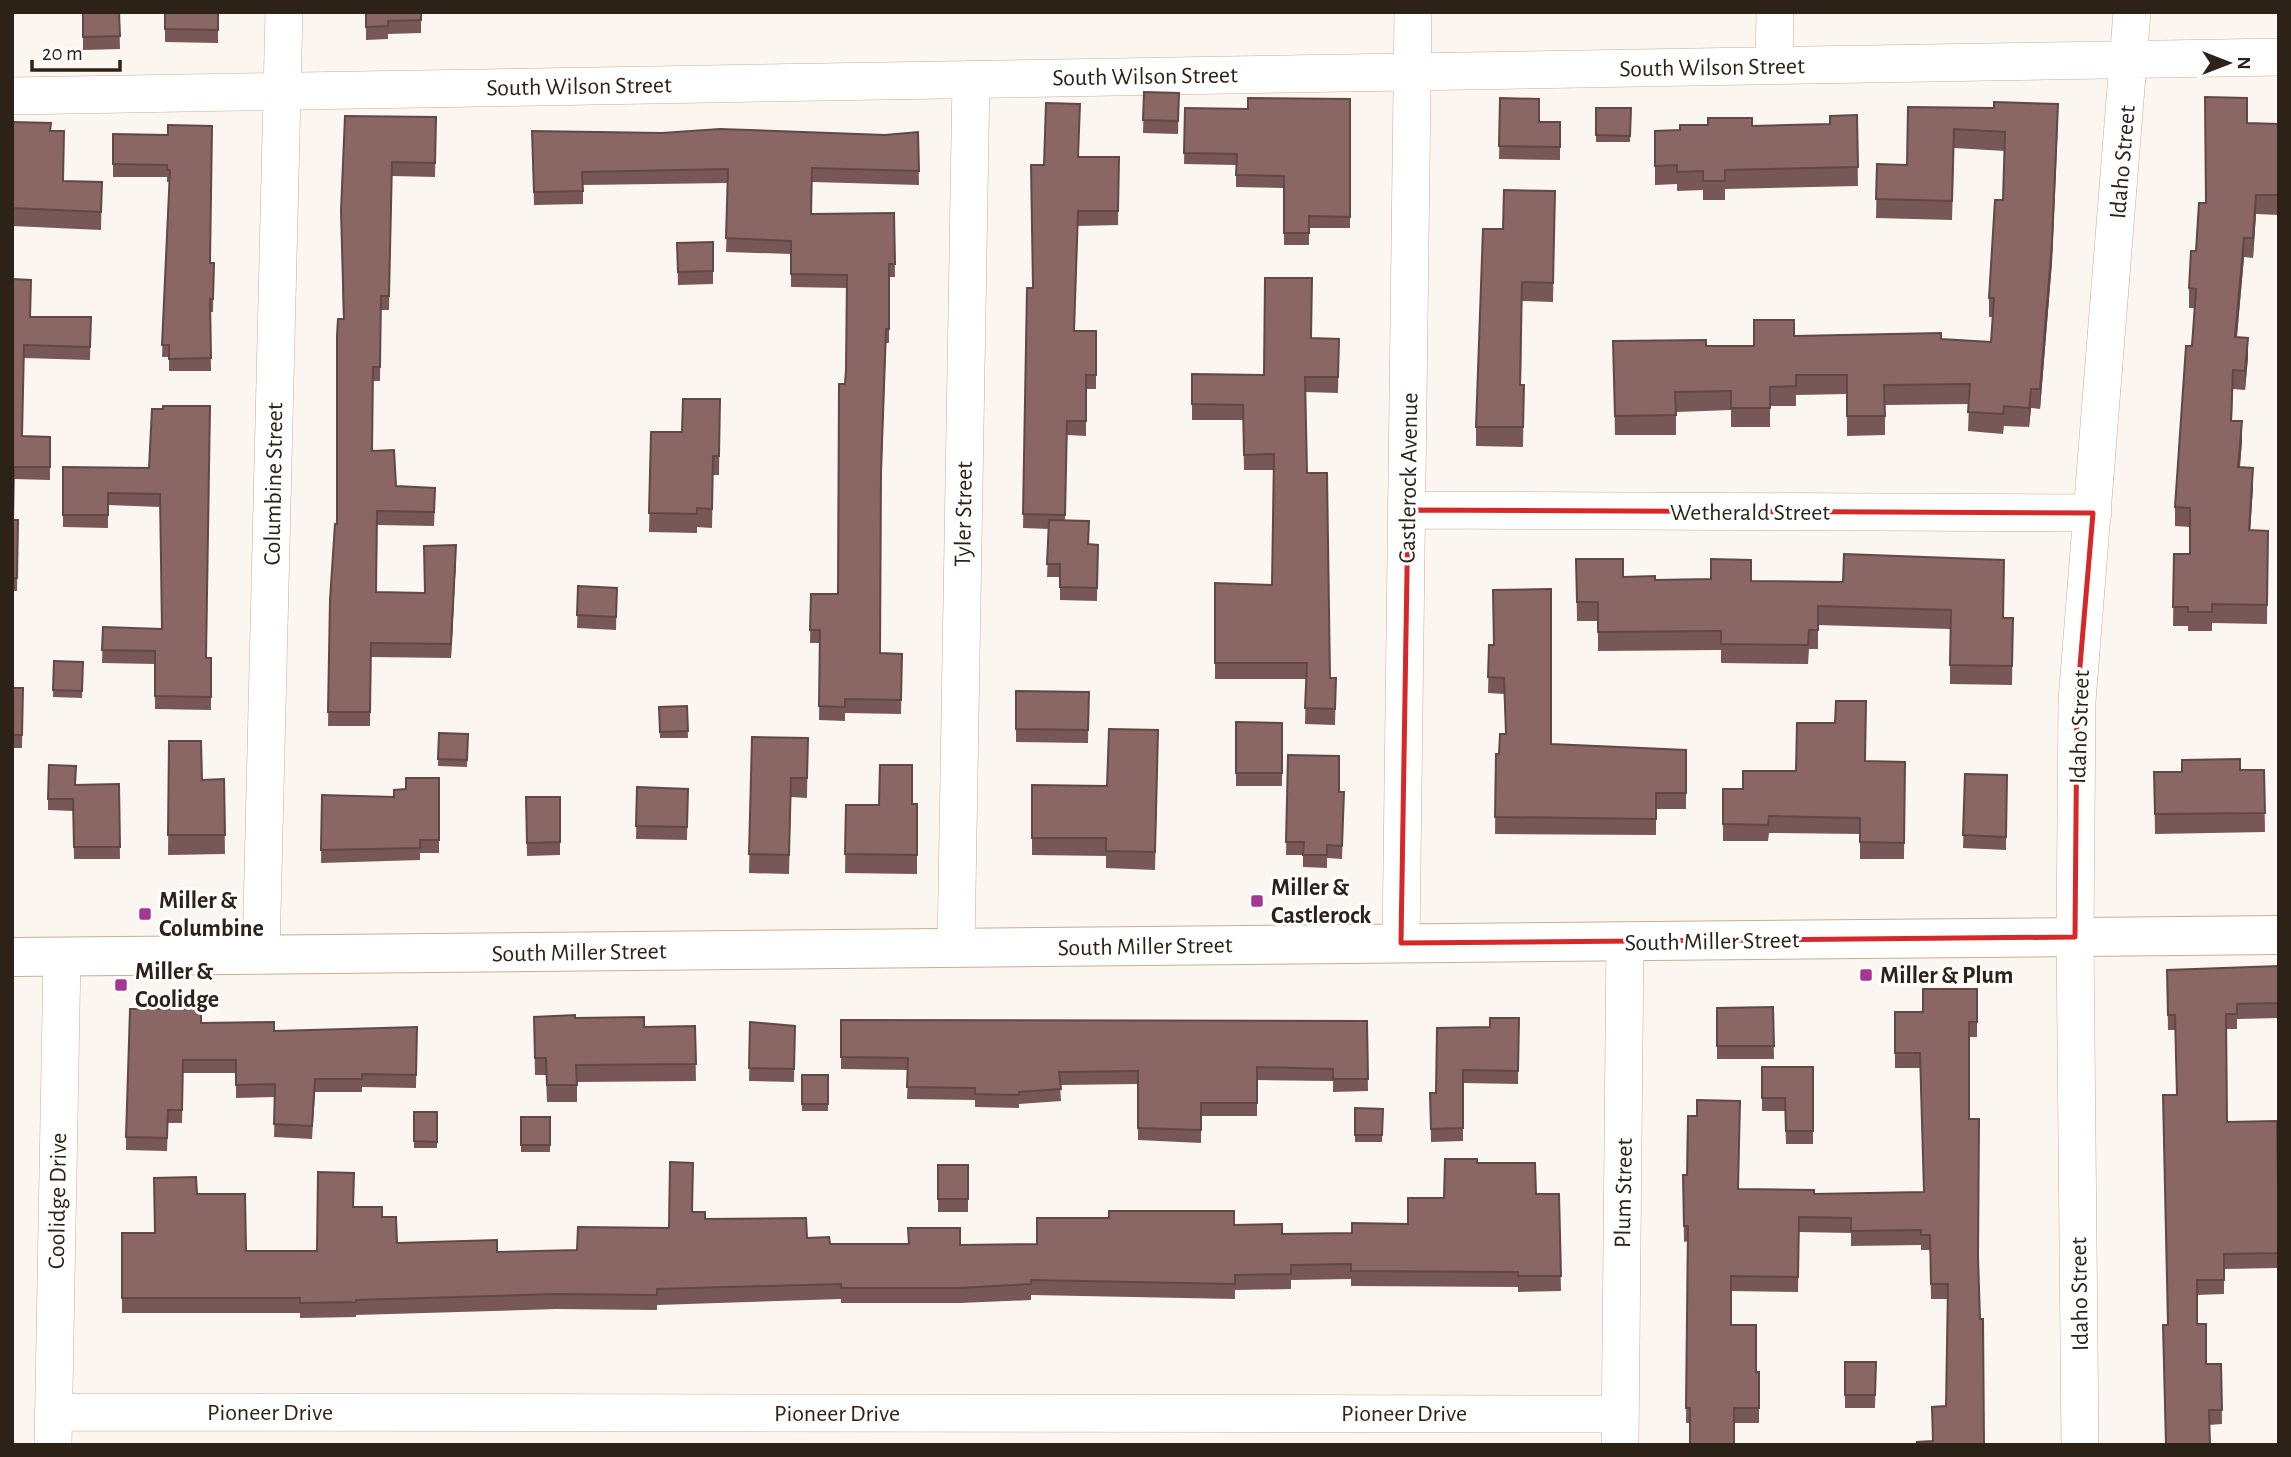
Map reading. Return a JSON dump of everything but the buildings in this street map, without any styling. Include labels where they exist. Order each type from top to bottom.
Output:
[{"type":"main road","name":"South Miller Street","points":[[12,957],[2279,935]]},
{"type":"street","name":"Columbine Street","points":[[261,955],[284,12]]},
{"type":"street","name":"Castlerock Avenue","points":[[1401,943],[1413,12]]},
{"type":"street","points":[[1774,65],[1775,12]]},
{"type":"street","name":"Idaho Street","points":[[2080,1445],[2075,937],[2077,701],[2132,12]]},
{"type":"street","name":"South Wilson Street","points":[[12,96],[2279,57]]},
{"type":"street","name":"Tyler Street","points":[[956,948],[971,79]]},
{"type":"street","name":"Wetherald Street","points":[[1408,510],[2092,513]]},
{"type":"street","name":"Plum Street","points":[[1620,1429],[1625,942]]},
{"type":"street","name":"Coolidge Drive","points":[[53,1428],[62,957]]},
{"type":"street","name":"Pioneer Drive","points":[[53,1428],[1620,1429]]},
{"type":"highlighted area","points":[[1408,510],[2093,513],[2077,701],[2075,937],[1401,943]]},
{"type":"place","name":"Miller & Castlerock","points":[[1257,901]]},
{"type":"place","name":"Miller & Columbine","points":[[145,914]]},
{"type":"place","name":"Miller & Plum","points":[[1866,975]]},
{"type":"place","name":"Miller & Coolidge","points":[[121,985]]}]
